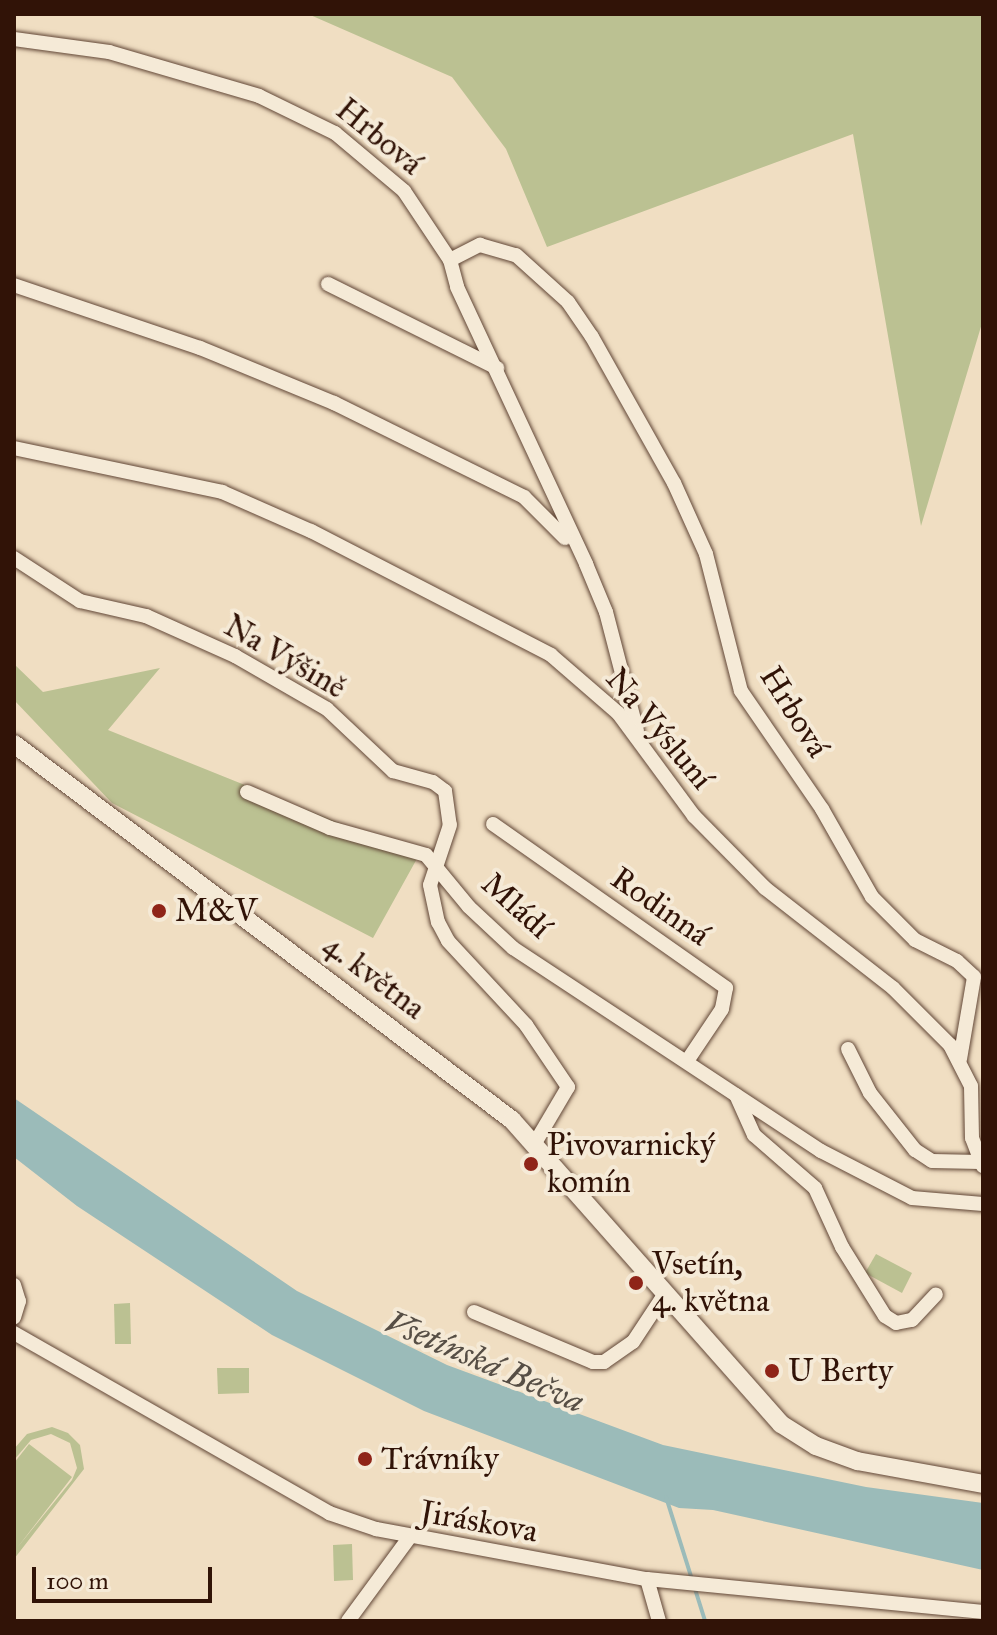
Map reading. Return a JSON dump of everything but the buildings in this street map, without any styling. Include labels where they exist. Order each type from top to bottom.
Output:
[{"type":"street","name":"Hrbová","points":[[14,39],[109,52],[259,96],[309,117],[394,181],[418,207],[450,260],[457,287],[497,368],[606,612],[639,739]]},
{"type":"street","name":"Hrbová","points":[[450,260],[480,245],[516,255],[568,302],[674,483],[706,554],[741,691],[822,809],[872,897],[915,940],[978,973],[960,1059]]},
{"type":"street","points":[[328,284],[497,368]]},
{"type":"street","name":"Hrbová","points":[[14,285],[200,348],[334,403],[524,497],[559,528],[586,564]]},
{"type":"street","name":"Na Výsluní","points":[[14,448],[222,492],[311,531],[551,655],[618,713],[694,816],[765,888],[893,988],[960,1059],[971,1086],[972,1138],[982,1164]]},
{"type":"street","name":"Na Výšině","points":[[14,558],[80,601],[146,616],[235,656],[327,709],[393,771],[433,782],[445,791],[450,806],[430,899],[448,941],[564,1074],[565,1099],[535,1143]]},
{"type":"street","name":"4. května","points":[[14,744],[467,1083],[535,1143],[664,1295],[781,1424],[816,1446],[857,1461],[983,1484]]},
{"type":"street","name":"Mládí","points":[[247,792],[330,828],[426,855],[469,907],[513,948],[736,1095],[884,1186],[912,1198],[983,1204]]},
{"type":"street","name":"Rodinná","points":[[493,824],[726,988],[722,1009],[687,1061]]},
{"type":"street","points":[[848,1049],[870,1093],[915,1150],[932,1161],[982,1164]]},
{"type":"street","points":[[736,1095],[754,1135],[815,1188],[835,1235],[885,1316],[896,1323],[912,1320],[936,1294]]},
{"type":"street","points":[[14,1285],[19,1301],[14,1317]]},
{"type":"street","points":[[474,1312],[593,1362],[604,1362],[633,1342],[664,1295]]},
{"type":"street","name":"Jiráskova","points":[[14,1333],[329,1513],[409,1538],[647,1579],[983,1612]]},
{"type":"street","points":[[348,1621],[409,1538]]},
{"type":"street","points":[[647,1579],[659,1621]]},
{"type":"green space","points":[[308,14],[983,14],[983,320],[921,526],[853,134],[547,247],[506,149],[452,77]]},
{"type":"green space","points":[[14,664],[43,692],[160,668],[108,730],[419,855],[373,938],[112,803],[14,700]]},
{"type":"green space","points":[[876,1254],[912,1273],[902,1293],[865,1273]]},
{"type":"green space","points":[[130,1303],[131,1344],[115,1344],[114,1304]]},
{"type":"green space","points":[[217,1368],[249,1368],[249,1393],[218,1394]]},
{"type":"green space","points":[[52,1427],[68,1433],[80,1445],[84,1469],[14,1559],[14,1463],[29,1444],[72,1477],[17,1548],[72,1480],[77,1468],[70,1443],[51,1434],[31,1440],[14,1460],[14,1449],[27,1434]]},
{"type":"green space","points":[[352,1544],[353,1580],[334,1581],[333,1545]]},
{"type":"water","points":[[14,1098],[297,1291],[447,1365],[663,1445],[866,1487],[983,1503],[983,1570],[713,1510],[679,1508],[424,1411],[272,1335],[77,1206],[14,1157]]},
{"type":"waterway","points":[[666,1497],[705,1621]]},
{"type":"place","name":"M&V","points":[[159,911]]},
{"type":"place","name":"Pivovarnický komín","points":[[531,1164]]},
{"type":"place","name":"Vsetín, 4. května","points":[[636,1283]]},
{"type":"place","name":"U Berty","points":[[772,1371]]},
{"type":"place","name":"Trávníky","points":[[365,1459]]},
{"type":"water label","name":"Vsetínská Bečva","points":[[485,1361]]}]
